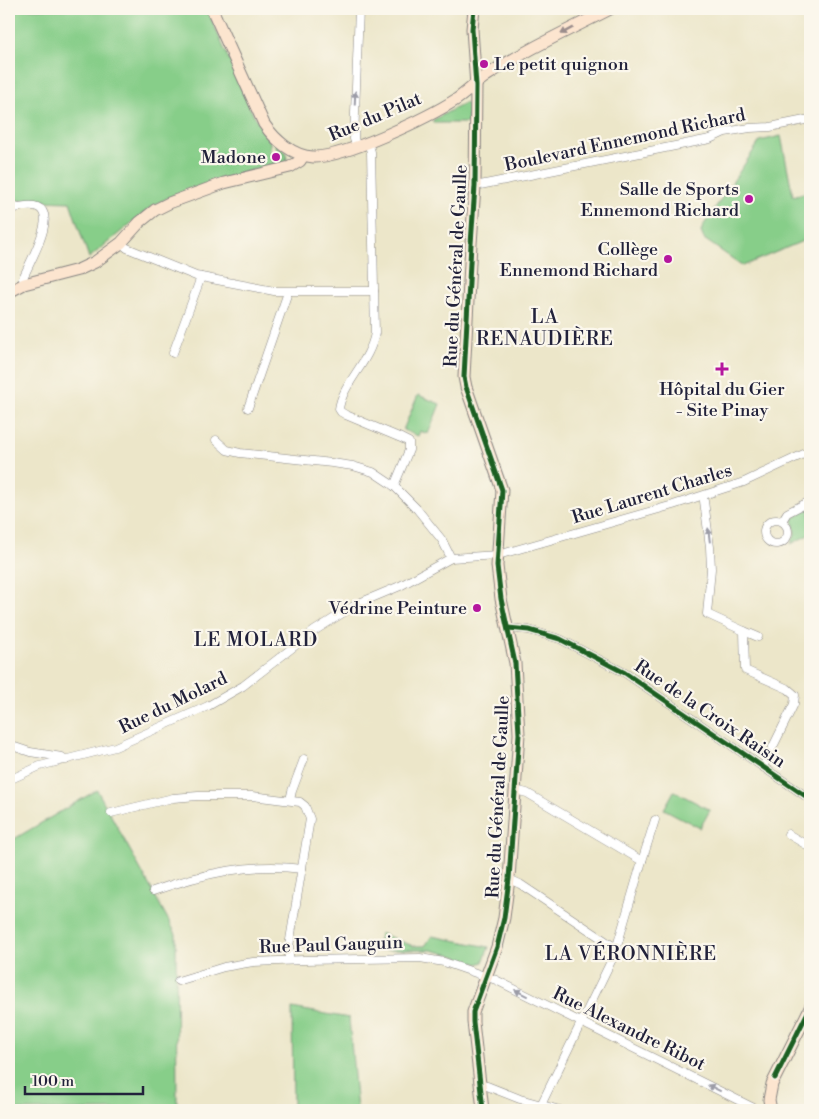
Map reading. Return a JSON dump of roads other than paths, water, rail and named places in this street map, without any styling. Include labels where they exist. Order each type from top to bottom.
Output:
[{"type":"street","points":[[9,292],[24,284],[78,270],[95,262],[121,244],[140,222],[169,203],[224,183],[290,167],[300,161],[302,156],[278,140],[264,124],[212,9]]},
{"type":"street","points":[[357,146],[354,138],[359,9]]},
{"type":"street","name":"Rue du Général de Gaulle","points":[[474,9],[476,186],[470,244],[464,377],[502,490],[498,582],[515,663],[519,734],[509,879],[501,933],[476,1002],[473,1017],[483,1110]]},
{"type":"street","name":"Rue du Pilat","points":[[302,156],[325,156],[357,146],[444,107],[476,86],[486,76],[609,9]]},
{"type":"street","name":"Boulevard Ennemond Richard","points":[[476,186],[710,139],[725,132],[750,128],[770,128],[810,119]]},
{"type":"street","points":[[368,142],[371,152],[375,333],[374,340],[361,367],[343,394],[339,409],[346,415],[409,442],[409,450],[394,486]]},
{"type":"street","points":[[9,210],[19,206],[34,205],[39,207],[45,216],[45,227],[23,278],[24,284]]},
{"type":"street","points":[[121,244],[187,274],[201,277],[288,292],[374,291]]},
{"type":"street","points":[[173,353],[201,277]]},
{"type":"street","points":[[248,408],[288,292]]},
{"type":"street","points":[[216,440],[228,450],[240,453],[332,463],[365,469],[394,486],[418,509],[449,551],[451,558]]},
{"type":"street","name":"Rue Laurent Charles","points":[[498,555],[708,494],[751,479],[810,451]]},
{"type":"street","points":[[704,500],[711,569],[706,614],[758,637]]},
{"type":"street","points":[[782,521],[788,513],[810,501]]},
{"type":"street","name":"Rue du Molard","points":[[9,780],[40,766],[116,748],[208,706],[243,686],[314,631],[357,604],[400,586],[451,558],[498,555]]},
{"type":"street","name":"Rue de la Croix Raisin","points":[[508,628],[529,630],[560,639],[625,673],[810,799]]},
{"type":"street","points":[[744,630],[745,670],[788,689],[795,695],[794,704],[763,767]]},
{"type":"street","points":[[9,745],[66,760]]},
{"type":"street","points":[[290,800],[304,759]]},
{"type":"street","points":[[515,790],[527,792],[642,861]]},
{"type":"street","points":[[111,813],[173,798],[198,796],[252,796],[290,800],[300,802],[305,806],[310,820],[289,946],[289,960]]},
{"type":"street","points":[[541,1105],[616,948],[655,820]]},
{"type":"street","points":[[788,834],[810,847]]},
{"type":"street","points":[[153,891],[218,872],[272,867],[302,869]]},
{"type":"street","points":[[509,879],[520,884],[616,948]]},
{"type":"street","name":"Rue Paul Gauguin","points":[[178,982],[224,968],[253,962],[289,960],[420,958],[451,964],[486,976]]},
{"type":"street","name":"Rue Alexandre Ribot","points":[[486,976],[758,1110]]},
{"type":"street","points":[[771,1110],[769,1100],[772,1084],[810,1008]]},
{"type":"street","points":[[480,1085],[560,1110]]},
{"type":"place","name":"Le petit quignon","points":[[484,64]]},
{"type":"place","name":"Madone","points":[[276,157]]},
{"type":"place","name":"Salle de Sports Ennemond Richard","points":[[749,199]]},
{"type":"place","name":"Collège Ennemond Richard","points":[[668,259]]},
{"type":"place","name":"Hôpital du Gier - Site Pinay","points":[[722,369]]},
{"type":"place","name":"Védrine Peinture","points":[[477,608]]},
{"type":"district","name":"LA RENAUDIÈRE","points":[[545,328]]},
{"type":"district","name":"LE MOLARD","points":[[256,640]]},
{"type":"district","name":"LA VÉRONNIÈRE","points":[[631,954]]}]
